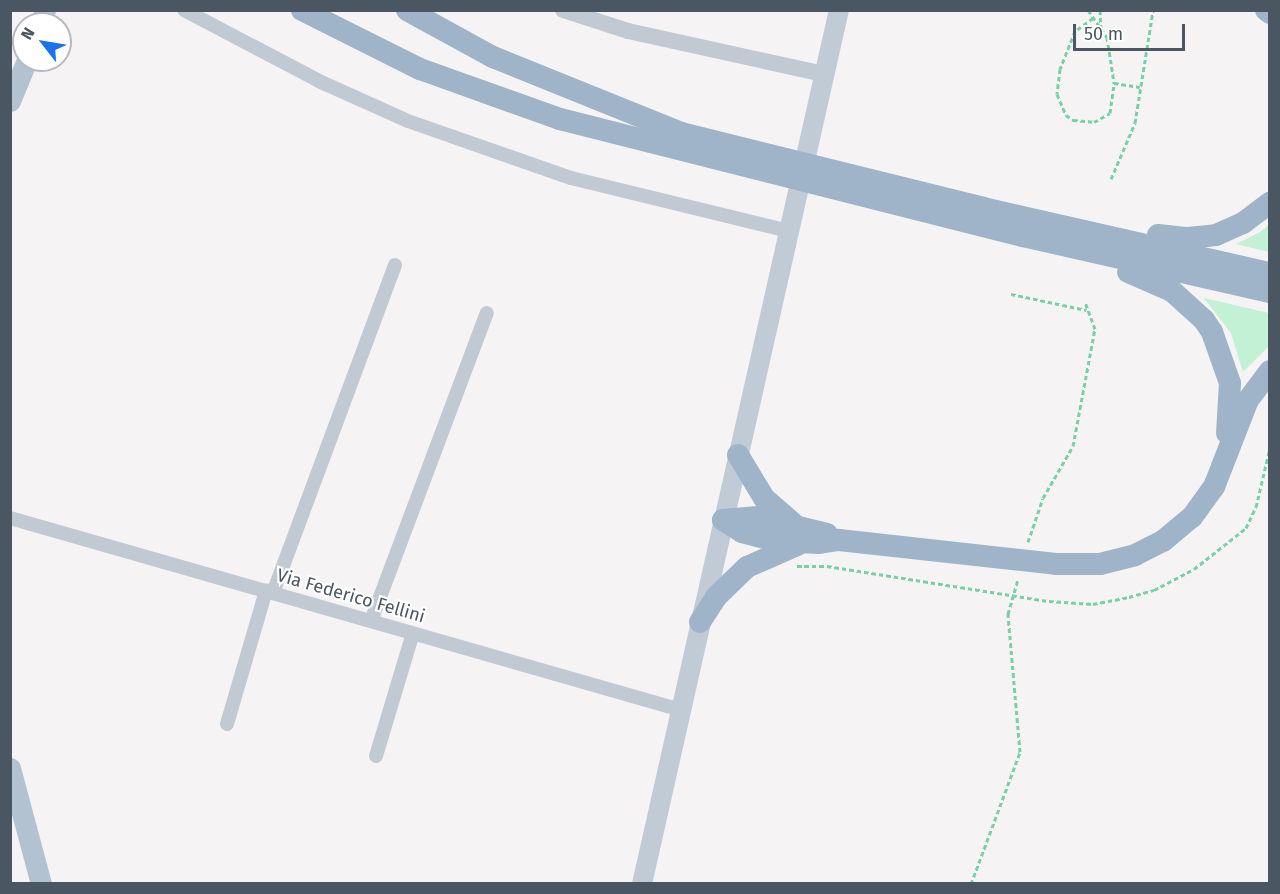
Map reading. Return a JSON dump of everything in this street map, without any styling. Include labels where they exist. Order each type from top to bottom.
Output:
[{"type":"highway","points":[[302,10],[420,69],[503,102],[643,143],[754,160],[865,188],[1023,236],[1269,292]]},
{"type":"highway","points":[[407,10],[493,57],[572,92],[754,160]]},
{"type":"highway","points":[[865,188],[997,211],[1269,273]]},
{"type":"highway","points":[[997,211],[1060,213],[1188,238],[1216,235],[1243,223],[1269,203]]},
{"type":"highway","points":[[1023,236],[1074,261],[1152,279],[1172,291],[1204,320],[1219,345],[1230,383],[1223,463]]},
{"type":"highway","points":[[723,520],[758,517],[802,534],[839,540],[1056,564],[1100,564],[1134,555],[1163,541],[1192,517],[1214,487],[1248,399],[1269,371]]},
{"type":"highway","points":[[738,455],[764,498],[802,534]]},
{"type":"highway","points":[[700,622],[716,597],[747,567],[802,534]]},
{"type":"main road","points":[[642,884],[839,10]]},
{"type":"main road","points":[[11,98],[22,72]]},
{"type":"main road","points":[[10,768],[40,884]]},
{"type":"street","points":[[184,10],[321,82],[408,121],[571,178],[789,231]]},
{"type":"street","points":[[563,10],[628,31],[824,74]]},
{"type":"street","points":[[227,724],[270,592],[395,265]]},
{"type":"street","points":[[371,621],[487,313]]},
{"type":"street","name":"Via Federico Fellini","points":[[10,518],[681,710]]},
{"type":"street","points":[[376,756],[412,633]]},
{"type":"path","points":[[1088,10],[1107,37],[1114,83],[1113,102],[1103,119],[1073,120],[1060,104],[1057,81],[1063,58],[1075,31],[1093,18]]},
{"type":"path","points":[[1100,10],[1101,27]]},
{"type":"path","points":[[1112,179],[1128,145],[1153,10]]},
{"type":"path","points":[[1114,83],[1140,87]]},
{"type":"path","points":[[1011,294],[1086,310],[1093,316],[1095,329],[1073,446],[1043,498],[1027,547]]},
{"type":"path","points":[[1085,302],[1086,310]]},
{"type":"path","points":[[971,884],[1020,752],[1008,614],[1020,573]]},
{"type":"green space","points":[[1269,225],[1269,252],[1236,244],[1260,232]]},
{"type":"green space","points":[[1204,298],[1269,313],[1269,346],[1243,372],[1231,333]]}]
